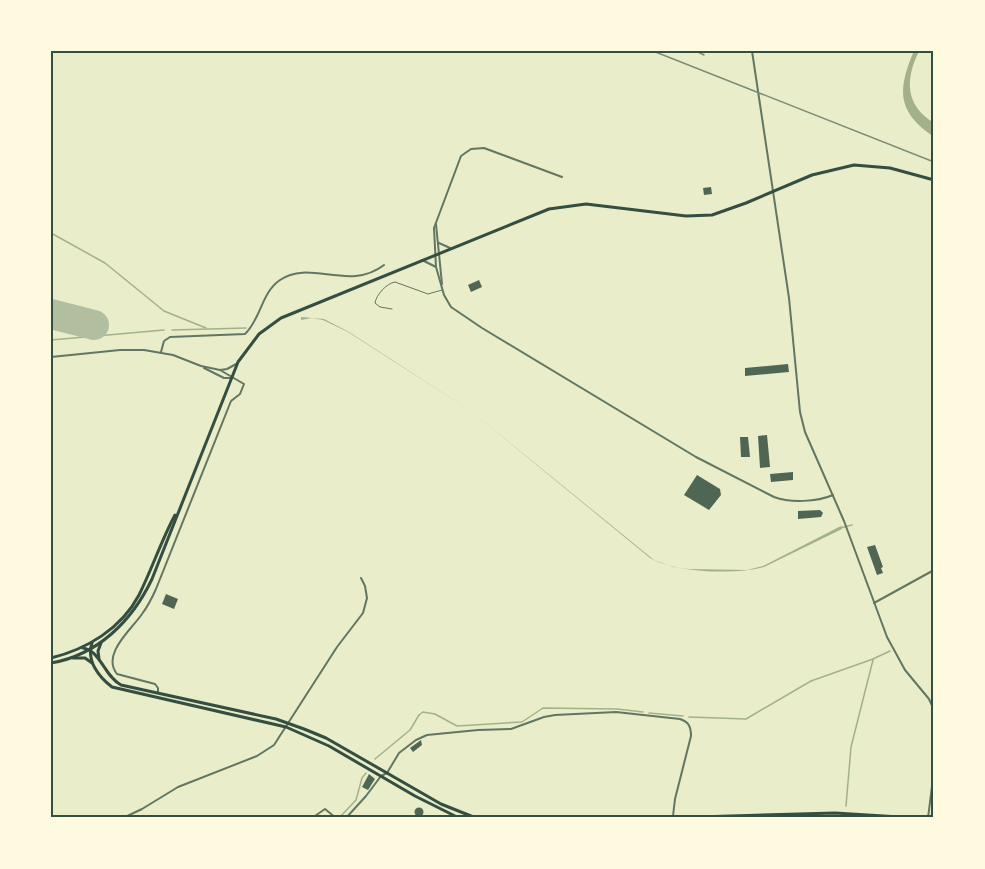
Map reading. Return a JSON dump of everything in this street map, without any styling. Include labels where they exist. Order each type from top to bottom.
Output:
[{"type":"main road","points":[[68,658],[102,641],[131,616],[144,596],[238,362],[259,334],[281,318],[534,214],[563,206],[586,204],[700,217],[722,213],[812,175],[854,165],[890,168],[934,181]]},
{"type":"main road","points":[[51,660],[84,648],[117,622],[138,596],[177,511]]},
{"type":"main road","points":[[99,660],[98,651],[102,641]]},
{"type":"main road","points":[[92,643],[90,649],[92,664]]},
{"type":"main road","points":[[84,648],[90,649],[107,674],[117,683],[289,723],[326,738],[441,804],[476,818]]},
{"type":"main road","points":[[51,660],[85,658],[105,682],[120,690],[286,727],[329,746],[422,800],[459,818]]},
{"type":"main road","points":[[663,818],[869,815],[916,818]]},
{"type":"main road","points":[[828,818],[869,815]]},
{"type":"street","points":[[752,51],[790,306],[805,432],[844,521],[874,604],[896,656],[908,675],[929,699],[934,710]]},
{"type":"street","points":[[562,177],[485,148],[471,149],[460,158],[433,232],[436,267],[442,290],[451,307],[458,314],[717,469],[779,499],[820,499],[832,495]]},
{"type":"street","points":[[436,220],[442,290]]},
{"type":"street","points":[[439,243],[450,248]]},
{"type":"street","points":[[422,260],[436,267]]},
{"type":"street","points":[[161,352],[164,341],[169,337],[245,334],[253,324],[262,303],[271,290],[285,277],[306,273],[360,277],[384,265]]},
{"type":"street","points":[[51,357],[120,350],[161,352],[220,370],[228,369],[238,362]]},
{"type":"street","points":[[201,366],[224,378],[231,378]]},
{"type":"street","points":[[158,693],[156,685],[119,676],[114,670],[113,660],[121,640],[142,614],[156,589],[231,401],[240,394],[244,384],[220,370]]},
{"type":"street","points":[[874,604],[934,570]]},
{"type":"street","points":[[123,818],[142,810],[178,787],[262,754],[274,745],[363,613],[367,598],[361,578]]},
{"type":"street","points":[[346,818],[381,776],[387,773],[403,750],[419,738],[483,729],[502,731],[548,716],[616,712],[680,719],[688,724],[691,734],[675,799],[673,818]]},
{"type":"street","points":[[928,818],[934,770]]},
{"type":"street","points":[[312,818],[324,809],[336,818]]},
{"type":"lane","points":[[392,309],[380,307],[375,303],[377,296],[390,283],[395,282],[428,294],[442,290]]},
{"type":"shaded area","points":[[914,51],[919,51],[911,72],[910,91],[917,108],[934,123],[934,137],[913,118],[904,99],[905,77]]},
{"type":"shaded area","points":[[301,317],[324,319],[349,332],[471,411],[348,332],[323,320],[312,318],[301,320]]},
{"type":"shaded area","points":[[471,411],[653,560],[650,558]]},
{"type":"shaded area","points":[[841,526],[842,529],[764,567],[752,570],[722,572],[689,569],[747,570],[763,566]]},
{"type":"building","points":[[711,187],[712,194],[704,195],[703,188]]},
{"type":"building","points":[[479,280],[482,287],[471,292],[468,285]]},
{"type":"building","points":[[788,364],[789,372],[745,376],[745,368]]},
{"type":"building","points":[[767,435],[770,467],[760,468],[758,436]]},
{"type":"building","points":[[740,437],[748,437],[750,457],[741,457]]},
{"type":"building","points":[[793,472],[793,480],[771,482],[770,474]]},
{"type":"building","points":[[697,475],[720,489],[721,495],[709,510],[684,495]]},
{"type":"building","points":[[820,510],[823,513],[821,517],[798,519],[798,511]]},
{"type":"building","points":[[875,545],[883,567],[881,568],[883,573],[877,575],[867,547]]},
{"type":"building","points":[[166,594],[178,599],[174,609],[162,604]]},
{"type":"building","points":[[421,740],[422,745],[413,752],[410,748]]},
{"type":"building","points":[[369,774],[375,779],[368,790],[362,787]]},
{"type":"building","points":[[419,808],[423,812],[419,816],[415,812]]},
{"type":"waterway","points":[[51,233],[105,263],[164,311],[206,328]]},
{"type":"waterway","points":[[172,330],[246,328]]},
{"type":"waterway","points":[[51,340],[164,330]]},
{"type":"waterway","points":[[840,528],[852,525]]},
{"type":"waterway","points":[[689,717],[746,719],[811,681],[890,651]]},
{"type":"waterway","points":[[846,806],[851,747],[873,660]]},
{"type":"waterway","points":[[375,759],[410,730],[423,712],[435,714],[457,726],[522,722],[543,708],[617,709],[643,712]]},
{"type":"waterway","points":[[649,713],[683,716]]},
{"type":"waterway","points":[[339,818],[356,800],[362,778],[366,773]]},
{"type":"runway","points":[[51,314],[94,325]]},
{"type":"railway","points":[[653,51],[934,162]]},
{"type":"railway","points":[[696,51],[704,55]]}]
